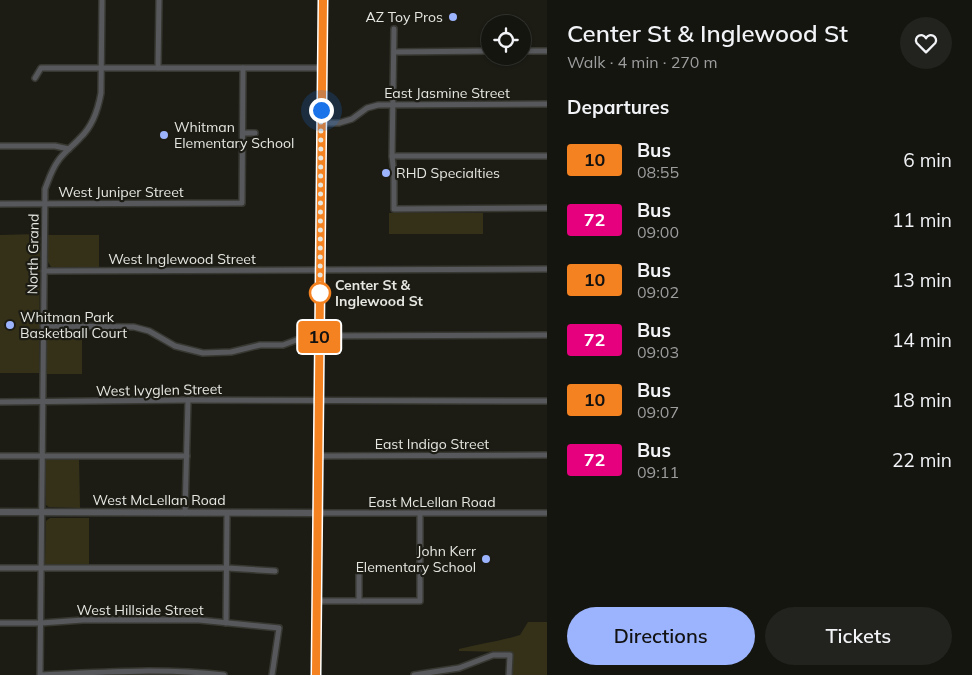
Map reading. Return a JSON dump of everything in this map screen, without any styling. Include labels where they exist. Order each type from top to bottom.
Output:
[{"type":"street","name":"North Grand","points":[[40,675],[44,204],[50,173],[59,160],[82,137],[96,116],[101,93],[102,0]]},
{"type":"street","points":[[158,68],[159,0]]},
{"type":"street","points":[[316,675],[323,0]]},
{"type":"street","points":[[394,29],[392,156],[394,209],[547,208]]},
{"type":"street","points":[[394,52],[481,51]]},
{"type":"street","points":[[531,51],[547,51]]},
{"type":"street","points":[[35,78],[41,68],[322,68]]},
{"type":"street","points":[[243,68],[243,133],[256,133]]},
{"type":"street","name":"East Jasmine Street","points":[[321,124],[339,123],[352,119],[367,108],[378,105],[547,104]]},
{"type":"street","name":"West Juniper Street","points":[[0,204],[242,203],[243,133]]},
{"type":"street","points":[[0,146],[55,146],[69,149]]},
{"type":"street","points":[[392,156],[547,156]]},
{"type":"street","name":"West Inglewood Street","points":[[44,271],[547,269]]},
{"type":"street","points":[[43,326],[134,327],[149,331],[175,346],[203,352],[231,352],[260,345],[283,345],[307,336],[547,335]]},
{"type":"street","points":[[185,513],[188,400]]},
{"type":"street","name":"West Ivyglen Street","points":[[0,402],[188,400],[547,401]]},
{"type":"street","name":"East Indigo Street","points":[[318,456],[547,455]]},
{"type":"street","points":[[0,456],[188,456]]},
{"type":"street","name":"West McLellan Road","points":[[0,512],[317,513]]},
{"type":"street","points":[[226,623],[227,513]]},
{"type":"street","name":"East McLellan Road","points":[[317,513],[547,513]]},
{"type":"street","points":[[317,601],[420,601],[420,513]]},
{"type":"street","points":[[0,568],[227,568],[275,571]]},
{"type":"street","points":[[359,575],[359,601]]},
{"type":"street","name":"West Hillside Street","points":[[0,623],[41,624],[82,620],[199,620],[279,628],[272,675]]},
{"type":"street","points":[[414,675],[459,668],[493,655],[510,655],[510,675]]},
{"type":"street","points":[[40,675],[97,673],[224,675]]},
{"type":"shaded area","points":[[389,213],[483,213],[483,234],[389,234]]},
{"type":"shaded area","points":[[40,234],[39,373],[0,373],[0,235]]},
{"type":"shaded area","points":[[48,235],[99,235],[99,267],[51,267],[48,262]]},
{"type":"shaded area","points":[[82,328],[82,374],[47,374],[47,333],[49,329]]},
{"type":"shaded area","points":[[46,460],[79,460],[80,508],[49,507],[46,505]]},
{"type":"shaded area","points":[[50,518],[89,518],[89,564],[45,564],[46,521]]},
{"type":"shaded area","points":[[528,622],[547,622],[547,675],[512,675],[512,659],[507,652],[459,651],[459,649],[520,635]]},
{"type":"bus line","name":"10","points":[[316,675],[323,0]]},
{"type":"place","name":"AZ Toy Pros","points":[[453,17]]},
{"type":"place","name":"Whitman Elementary School","points":[[164,135]]},
{"type":"place","name":"RHD Specialties","points":[[386,173]]},
{"type":"place","name":"Center St & Inglewood St","points":[[320,293]]},
{"type":"place","name":"Whitman Park Basketball Court","points":[[10,325]]},
{"type":"place","name":"John Kerr Elementary School","points":[[486,559]]},
{"type":"route","points":[[320,293],[321,110]]}]
